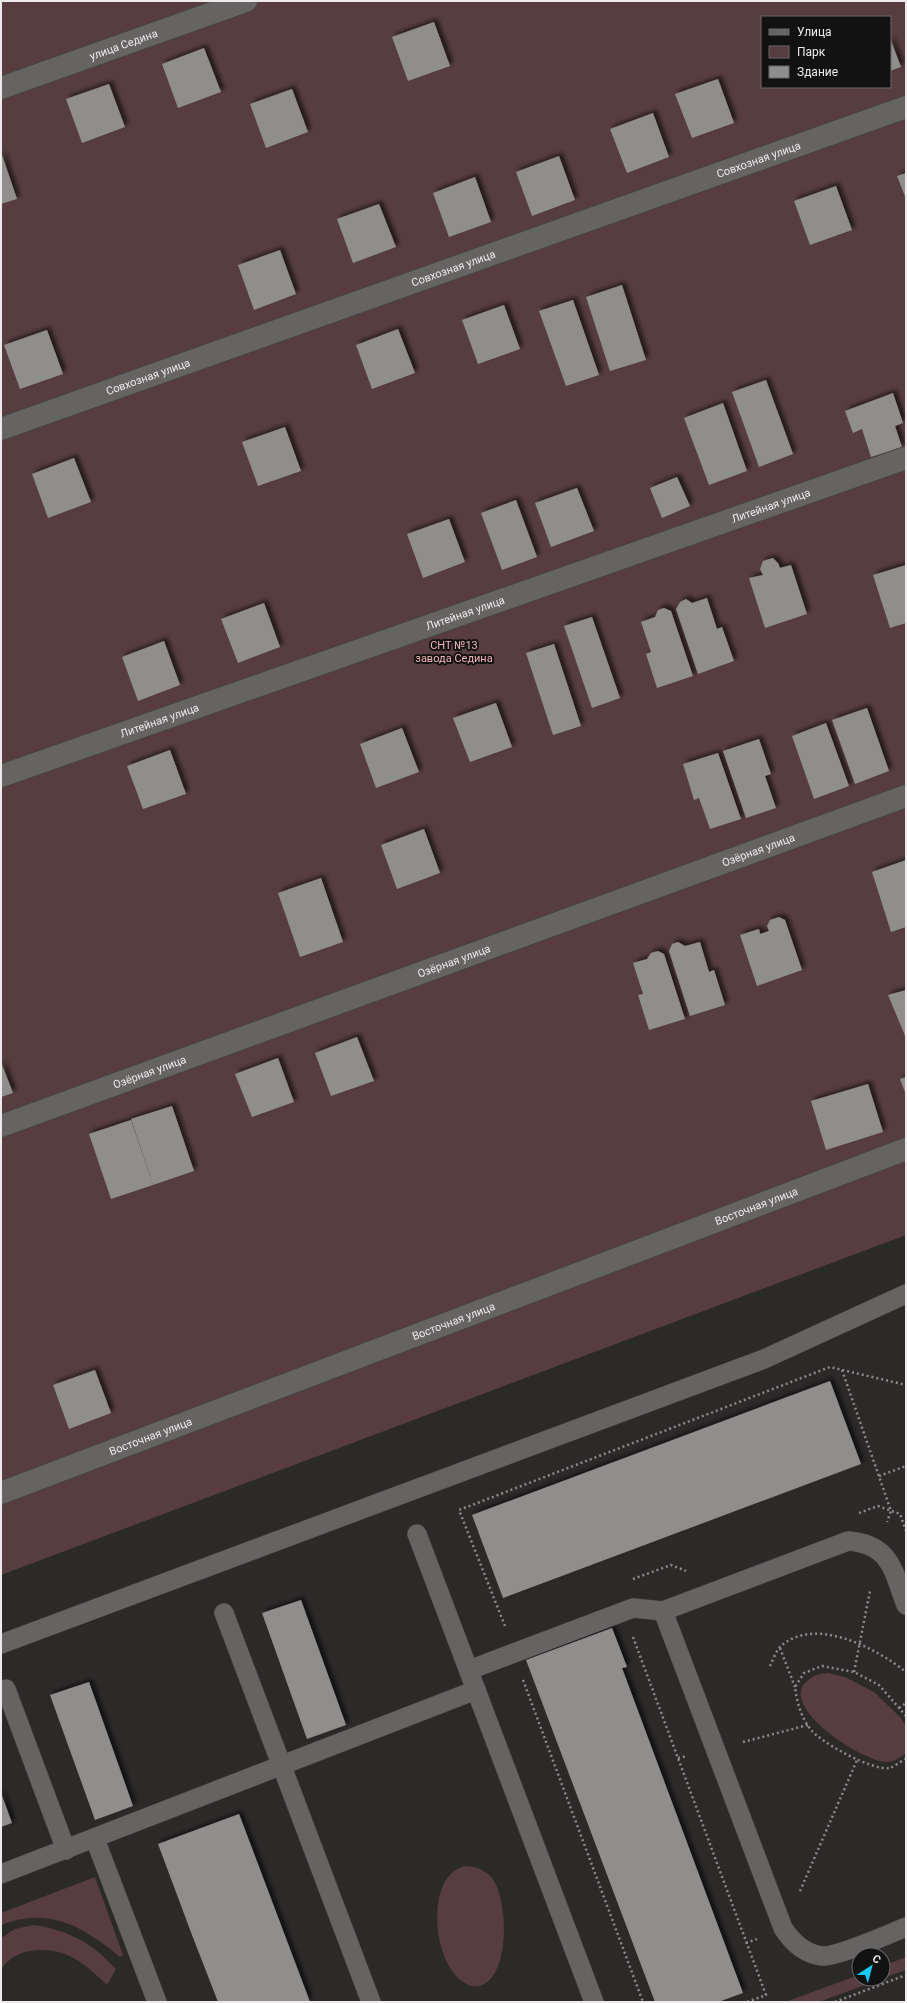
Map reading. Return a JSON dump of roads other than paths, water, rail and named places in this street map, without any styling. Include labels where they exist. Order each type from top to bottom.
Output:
[{"type":"street","name":"улица Седина","points":[[1,88],[246,1]]},
{"type":"street","name":"Совхозная улица","points":[[1,429],[906,107]]},
{"type":"street","name":"Литейная улица","points":[[1,776],[906,458]]},
{"type":"street","name":"Озёрная улица","points":[[1,1126],[906,796]]},
{"type":"street","name":"Восточная улица","points":[[1,1493],[906,1149]]},
{"type":"lane","points":[[1,1644],[764,1359],[906,1294]]},
{"type":"lane","points":[[417,1534],[594,2002]]},
{"type":"lane","points":[[469,1670],[623,1611],[633,1608],[663,1611],[848,1541],[864,1542],[878,1550],[890,1562],[906,1605]]},
{"type":"lane","points":[[663,1611],[783,1928],[792,1941],[804,1950],[822,1956],[838,1953],[906,1927]]},
{"type":"lane","points":[[224,1613],[371,2002]]},
{"type":"lane","points":[[6,1689],[66,1850]]},
{"type":"lane","points":[[1,1874],[95,1839],[476,1690]]},
{"type":"lane","points":[[95,1839],[157,2002]]},
{"type":"park label","name":"СНТ №13 завода Седина","points":[[454,651]]}]
